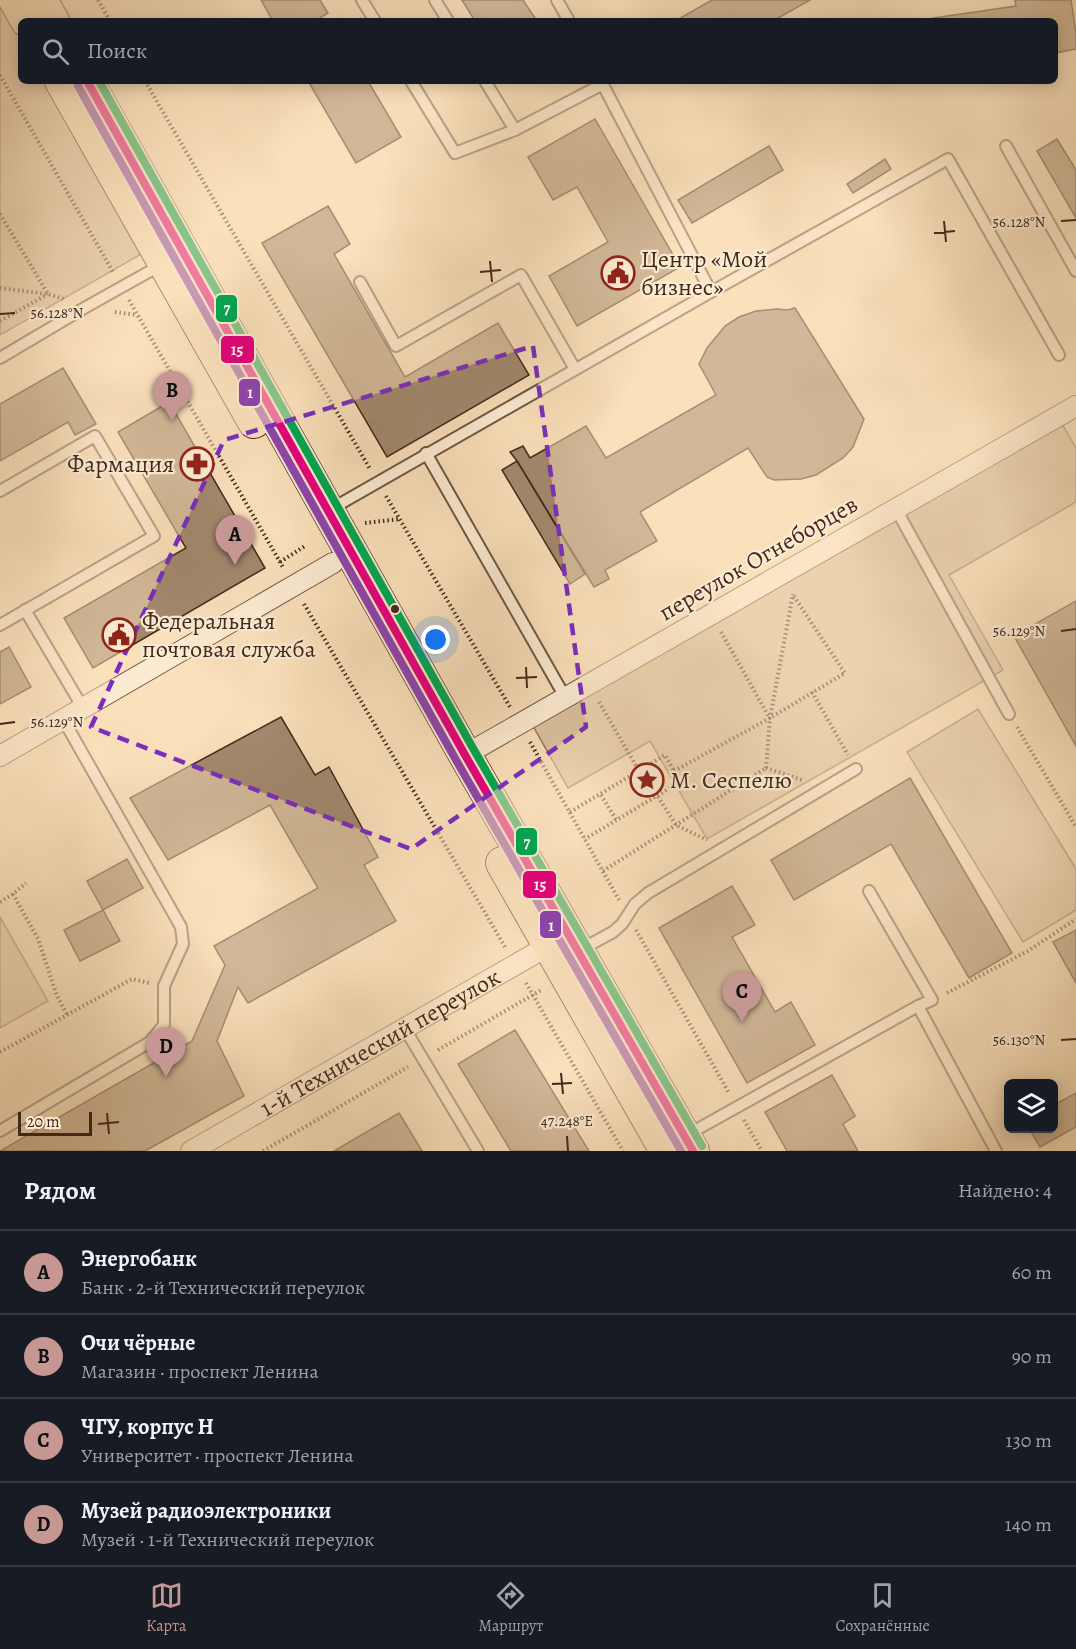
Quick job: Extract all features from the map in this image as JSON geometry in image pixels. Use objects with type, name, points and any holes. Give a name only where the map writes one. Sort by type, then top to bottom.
[{"type":"main road","points":[[15,0],[25,18]]},
{"type":"main road","points":[[41,0],[51,18]]},
{"type":"main road","points":[[63,84],[314,526],[347,546],[456,760],[677,1147]]},
{"type":"main road","points":[[89,84],[314,526]]},
{"type":"street","name":"переулок Огнеборцев","points":[[456,760],[1076,406]]},
{"type":"street","points":[[0,756],[83,708],[347,546]]},
{"type":"street","name":"1-й Технический переулок","points":[[191,1151],[405,1029],[563,949]]},
{"type":"lane","points":[[362,0],[373,18]]},
{"type":"lane","points":[[435,0],[446,18]]},
{"type":"lane","points":[[557,0],[567,18]]},
{"type":"lane","points":[[413,84],[454,153],[515,130],[598,84]]},
{"type":"lane","points":[[487,84],[515,130]]},
{"type":"lane","points":[[603,84],[711,292]]},
{"type":"lane","points":[[1006,146],[1076,271]]},
{"type":"lane","points":[[314,526],[426,453],[948,159],[1059,355]]},
{"type":"lane","points":[[0,358],[163,264]]},
{"type":"lane","points":[[360,282],[396,346],[521,275],[575,369]]},
{"type":"lane","points":[[0,491],[95,436],[154,536],[0,625]]},
{"type":"lane","points":[[426,453],[565,697]]},
{"type":"lane","points":[[896,509],[1008,714]]},
{"type":"lane","points":[[25,610],[83,708]]},
{"type":"lane","points":[[0,1131],[150,1042],[164,1025],[164,986],[183,944],[181,927],[63,719]]},
{"type":"lane","points":[[563,949],[612,932],[622,924],[635,904],[648,893],[856,769]]},
{"type":"lane","points":[[677,1147],[737,1106],[932,1000],[869,891]]},
{"type":"lane","points":[[918,1006],[996,1151]]},
{"type":"lane","points":[[405,1029],[478,1151]]},
{"type":"path","points":[[98,0],[108,18]]},
{"type":"path","points":[[0,75],[287,574]]},
{"type":"path","points":[[147,84],[370,469]]},
{"type":"path","points":[[0,214],[48,294]]},
{"type":"path","points":[[0,288],[48,294],[86,307],[138,315]]},
{"type":"path","points":[[0,321],[48,294]]},
{"type":"path","points":[[383,492],[520,723],[762,1151]]},
{"type":"path","points":[[347,546],[400,519]]},
{"type":"path","points":[[280,562],[314,526]]},
{"type":"path","points":[[766,768],[770,718],[795,585]]},
{"type":"path","points":[[674,771],[845,673],[793,595]]},
{"type":"path","points":[[303,603],[509,954]]},
{"type":"path","points":[[718,628],[770,718]]},
{"type":"path","points":[[812,692],[856,769]]},
{"type":"path","points":[[597,699],[676,825],[724,848]]},
{"type":"path","points":[[1008,714],[1076,827]]},
{"type":"path","points":[[570,812],[665,755],[674,771],[680,782],[585,839]]},
{"type":"path","points":[[766,768],[825,788]]},
{"type":"path","points":[[603,871],[766,768]]},
{"type":"path","points":[[601,795],[617,821]]},
{"type":"path","points":[[0,902],[26,883]]},
{"type":"path","points":[[13,894],[38,939],[57,996],[68,1016]]},
{"type":"path","points":[[932,1000],[1028,951],[1076,919]]},
{"type":"path","points":[[0,1052],[132,979],[164,986]]},
{"type":"path","points":[[525,983],[623,1151]]},
{"type":"path","points":[[263,1151],[532,995]]},
{"type":"highlighted area","points":[[533,346],[586,727],[411,849],[91,727],[224,440]]},
{"type":"shaded area","points":[[0,0],[18,31],[18,84],[48,84],[143,253],[0,335]]},
{"type":"shaded area","points":[[1062,424],[1076,448],[1076,502],[949,575],[1003,670],[707,839],[650,741],[568,788],[533,726]]},
{"type":"shaded area","points":[[978,709],[1076,869],[1076,910],[1023,942],[907,752]]},
{"type":"shaded area","points":[[0,917],[48,1001],[0,1028]]},
{"type":"building","points":[[261,0],[320,0],[328,13],[320,18],[271,18]]},
{"type":"building","points":[[462,0],[523,0],[535,18],[473,18]]},
{"type":"building","points":[[712,0],[810,0],[778,18],[680,18]]},
{"type":"building","points":[[1015,0],[1071,0],[1076,49],[1058,52],[1058,18],[933,18],[1016,6]]},
{"type":"building","points":[[310,84],[370,84],[401,137],[356,163]]},
{"type":"building","points":[[595,119],[680,267],[577,326],[549,276],[608,242],[577,187],[553,200],[528,157]]},
{"type":"building","points":[[1057,139],[1076,170],[1076,218],[1037,151]]},
{"type":"building","points":[[769,146],[783,170],[692,223],[678,200]]},
{"type":"building","points":[[885,159],[891,169],[853,193],[847,184]]},
{"type":"building","points":[[328,206],[350,244],[334,254],[405,377],[498,323],[529,375],[387,457],[262,243]]},
{"type":"building","points":[[795,308],[864,419],[853,447],[843,458],[816,475],[801,479],[774,480],[767,477],[748,448],[640,512],[657,541],[605,570],[609,579],[594,587],[510,452],[523,446],[530,458],[586,426],[606,458],[716,395],[699,364],[707,348],[725,326],[739,317],[756,311]]},
{"type":"building","points":[[63,368],[96,424],[75,435],[68,422],[0,461],[0,404]]},
{"type":"building","points":[[169,402],[265,568],[93,668],[64,618],[186,548],[118,432]]},
{"type":"building","points":[[517,461],[585,574],[570,584],[502,470]]},
{"type":"building","points":[[1076,601],[1076,746],[1014,636]]},
{"type":"building","points":[[9,647],[31,687],[0,704],[0,652]]},
{"type":"building","points":[[281,717],[315,775],[329,767],[378,857],[364,865],[396,921],[248,1003],[238,987],[217,1041],[244,1096],[145,1151],[0,1151],[192,1041],[225,965],[214,946],[318,888],[270,805],[168,860],[130,798]]},
{"type":"building","points":[[910,778],[1012,953],[969,978],[891,844],[794,900],[771,860]]},
{"type":"building","points":[[127,859],[143,888],[103,910],[87,881]]},
{"type":"building","points":[[732,886],[755,925],[732,937],[775,1012],[791,1002],[815,1045],[747,1083],[659,928]]},
{"type":"building","points":[[103,910],[120,941],[80,961],[64,930]]},
{"type":"building","points":[[1076,930],[1076,983],[1053,942]]},
{"type":"building","points":[[515,1030],[589,1151],[511,1151],[458,1064]]},
{"type":"building","points":[[832,1075],[855,1116],[843,1124],[858,1151],[787,1151],[765,1112]]},
{"type":"building","points":[[1076,1093],[1076,1127],[1040,1147],[1032,1133],[1058,1133],[1058,1103]]},
{"type":"building","points":[[399,1113],[422,1151],[334,1151]]},
{"type":"transit line","name":"15","points":[[89,84],[465,755],[693,1151]]},
{"type":"transit line","name":"7","points":[[101,84],[474,750],[702,1146]]},
{"type":"transit line","name":"1","points":[[78,86],[456,760],[681,1151]]},
{"type":"place","name":"Центр «Мой бизнес»","points":[[618,273]]},
{"type":"place","name":"Очи чёрные","points":[[172,421]]},
{"type":"place","name":"Фармация","points":[[197,464]]},
{"type":"place","name":"Энергобанк","points":[[235,565]]},
{"type":"place","name":"Федеральная почтовая служба","points":[[119,635]]},
{"type":"place","name":"М. Сеспелю","points":[[647,780]]},
{"type":"place","name":"ЧГУ, корпус Н","points":[[742,1022]]},
{"type":"place","name":"Музей радиоэлектроники","points":[[166,1077]]}]
